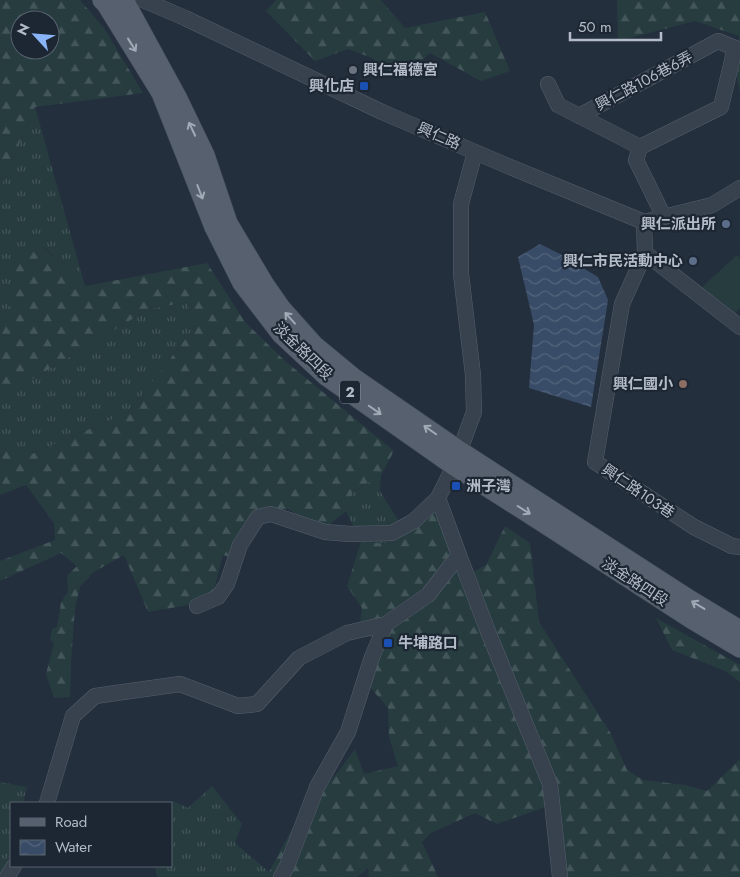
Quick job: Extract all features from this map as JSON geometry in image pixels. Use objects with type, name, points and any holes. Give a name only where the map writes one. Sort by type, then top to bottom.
[{"type":"main road","name":"淡金路四段","points":[[110,1],[177,96],[205,155],[228,223],[281,308],[314,345],[457,458],[542,522],[693,620],[740,648]]},
{"type":"main road","name":"淡金路四段","points":[[457,458],[740,630]]},
{"type":"street","name":"興仁路","points":[[143,0],[382,112],[644,222]]},
{"type":"street","name":"興仁路106巷6弄","points":[[579,116],[718,40],[735,48],[722,106],[640,147]]},
{"type":"street","points":[[548,84],[558,105],[640,147],[636,160],[664,217]]},
{"type":"street","points":[[197,606],[218,597],[227,584],[240,545],[258,518],[271,514],[325,532],[350,534],[392,533],[414,521],[438,498],[457,458],[474,412],[473,374],[461,274],[461,204],[475,152]]},
{"type":"street","points":[[740,188],[712,205],[644,222],[644,253],[740,327]]},
{"type":"street","name":"興仁路103巷","points":[[644,253],[622,304],[595,462],[694,528],[732,546],[740,547]]},
{"type":"street","points":[[438,498],[487,630],[550,784],[560,877]]},
{"type":"street","points":[[47,802],[73,716],[95,696],[180,684],[238,706],[257,704],[299,658],[347,633],[386,624],[428,595],[459,554]]},
{"type":"street","points":[[281,877],[317,787],[348,732],[372,657],[386,624]]},
{"type":"green space","points":[[0,0],[80,0],[104,28],[143,93],[35,107],[0,188]]},
{"type":"green space","points":[[276,0],[381,0],[405,28],[485,12],[510,71],[481,81],[430,53],[402,80],[372,58],[348,49],[315,61],[266,11]]},
{"type":"green space","points":[[617,0],[740,0],[740,92],[737,79],[739,36],[695,21],[618,41]]},
{"type":"green space","points":[[35,107],[85,286],[44,247],[6,318],[0,316],[0,188]]},
{"type":"green space","points":[[43,247],[86,286],[207,263],[245,322],[284,360],[394,451],[381,475],[353,492],[346,511],[326,527],[309,522],[288,509],[264,511],[247,525],[242,561],[223,555],[211,601],[148,612],[124,555],[92,573],[80,587],[75,608],[70,697],[54,698],[46,674],[54,643],[50,639],[52,629],[57,627],[61,603],[68,591],[67,576],[77,566],[61,553],[0,581],[0,561],[55,540],[54,523],[26,485],[0,495],[0,446],[25,457],[129,412],[193,329],[188,302],[149,309],[29,381],[0,387],[0,316],[7,317],[19,250]]},
{"type":"green space","points":[[737,255],[740,258],[740,308],[736,313],[702,287]]},
{"type":"green space","points":[[188,302],[193,329],[129,412],[25,457],[0,446],[0,387],[29,381],[149,309]]},
{"type":"green space","points":[[381,475],[380,491],[404,530],[392,544],[361,542],[346,511],[353,492]]},
{"type":"green space","points":[[436,508],[460,579],[486,565],[505,526],[530,543],[539,622],[610,732],[627,770],[643,780],[685,785],[707,791],[740,759],[740,877],[562,877],[551,805],[497,824],[475,813],[431,833],[422,842],[438,877],[369,877],[368,868],[357,877],[268,877],[295,823],[355,749],[364,774],[398,766],[389,737],[388,708],[368,685],[387,636],[358,637],[362,608],[347,586],[361,542],[392,544],[404,530]]},
{"type":"green space","points":[[656,618],[740,665],[740,682],[725,671],[672,650]]},
{"type":"green space","points":[[0,782],[27,787],[23,802],[10,802],[10,851],[5,877],[0,877]]},
{"type":"green space","points":[[212,786],[242,824],[235,843],[269,872],[268,877],[157,877],[155,867],[172,867],[173,801],[188,808]]},
{"type":"water","points":[[540,244],[598,277],[608,300],[591,407],[529,388],[534,325],[518,257]]},
{"type":"place","name":"興仁福德宮","points":[[353,70]]},
{"type":"place","name":"興化店","points":[[364,86]]},
{"type":"place","name":"興仁派出所","points":[[726,224]]},
{"type":"place","name":"興仁市民活動中心","points":[[693,261]]},
{"type":"place","name":"興仁國小","points":[[683,384]]},
{"type":"place","name":"洲子灣","points":[[456,486]]},
{"type":"place","name":"牛埔路口","points":[[388,643]]}]
